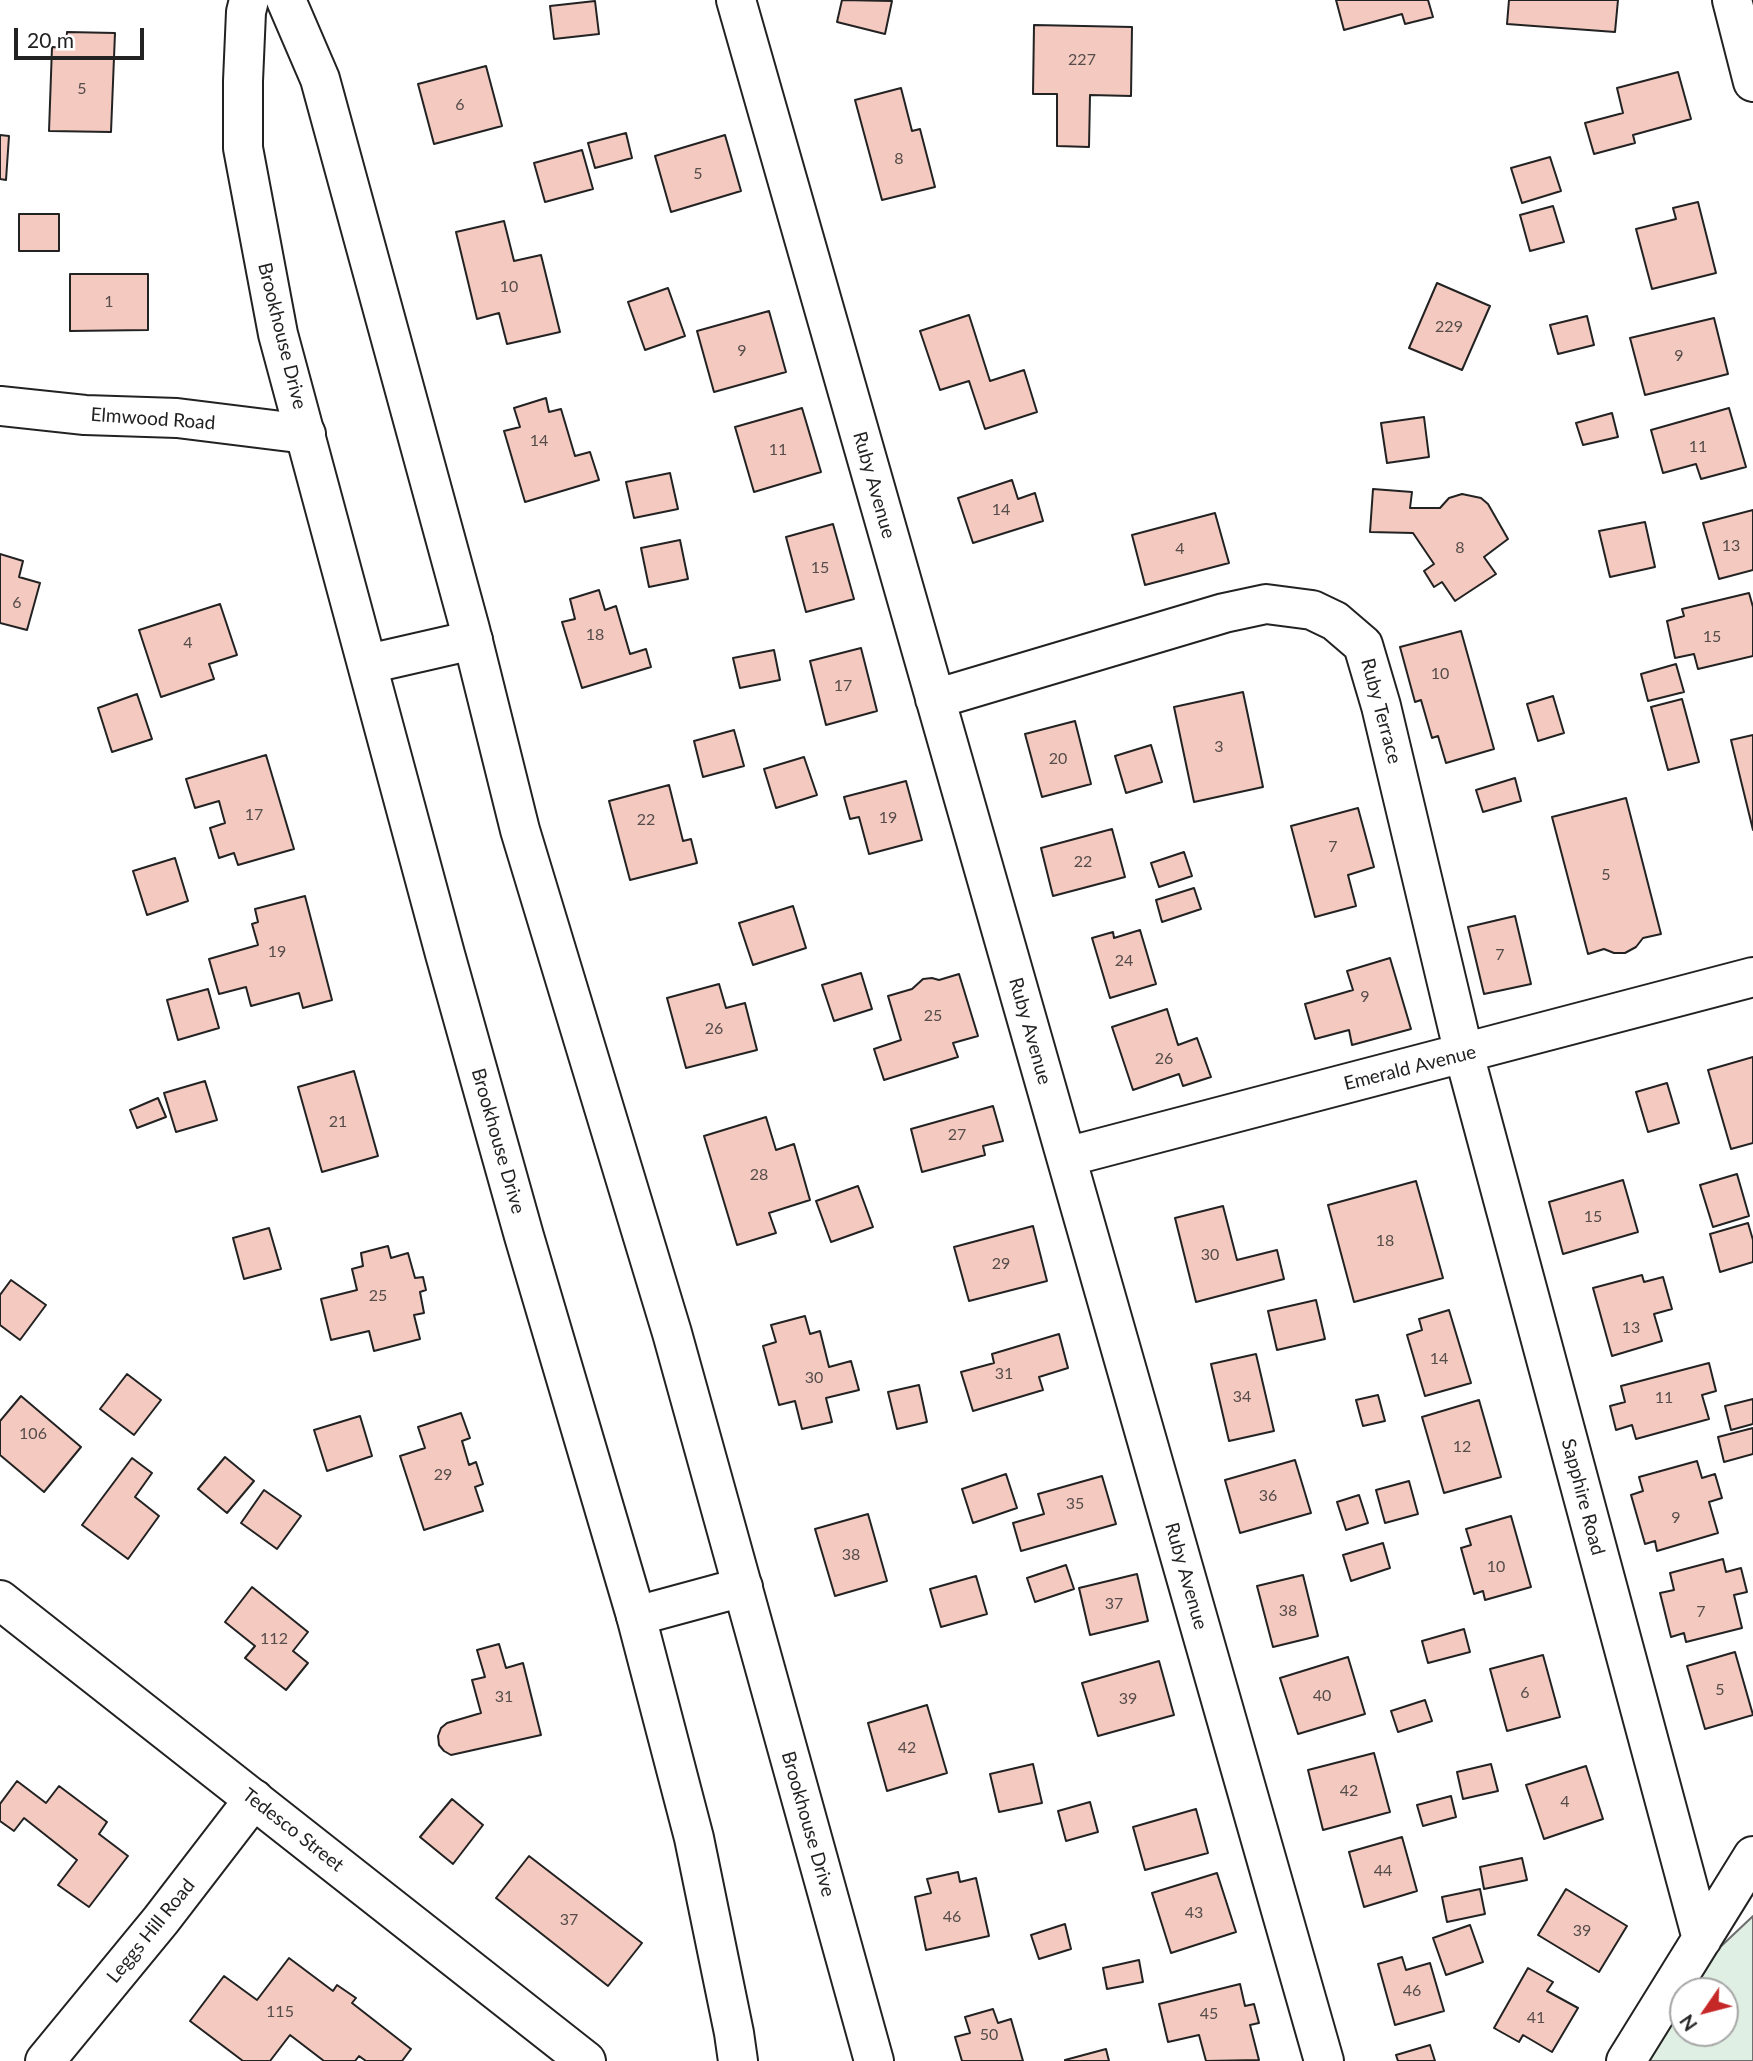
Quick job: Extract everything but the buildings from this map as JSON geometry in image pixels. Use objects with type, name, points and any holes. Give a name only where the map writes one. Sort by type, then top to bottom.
[{"type":"street","name":"Brookhouse Drive","points":[[249,0],[246,12],[243,81],[244,159],[278,334],[445,954],[636,1616],[694,1838],[738,2061]]},
{"type":"street","name":"Brookhouse Drive","points":[[286,0],[320,79],[473,640],[520,830],[672,1333],[874,2061]]},
{"type":"street","name":"Ruby Avenue","points":[[736,0],[1324,2061]]},
{"type":"street","points":[[1732,0],[1753,82]]},
{"type":"street","name":"Elmwood Road","points":[[0,406],[85,415],[177,418],[306,434]]},
{"type":"street","name":"Ruby Terrace","points":[[935,699],[1202,619],[1266,604],[1312,610],[1335,621],[1363,645],[1381,706],[1464,1054]]},
{"type":"street","points":[[368,664],[473,640]]},
{"type":"street","name":"Emerald Avenue","points":[[1066,1157],[1753,978]]},
{"type":"street","name":"Sapphire Road","points":[[1464,1054],[1702,1939]]},
{"type":"street","points":[[636,1616],[743,1587]]},
{"type":"street","name":"Tedesco Street","points":[[0,1600],[586,2061]]},
{"type":"street","name":"Leggs Hill Road","points":[[45,2061],[254,1800]]},
{"type":"street","points":[[1626,2061],[1753,1856]]},
{"type":"green space","points":[[1753,1916],[1753,2061],[1645,2061],[1669,2019],[1669,2047],[1739,2047],[1739,1977],[1693,1977],[1698,1968]]}]
